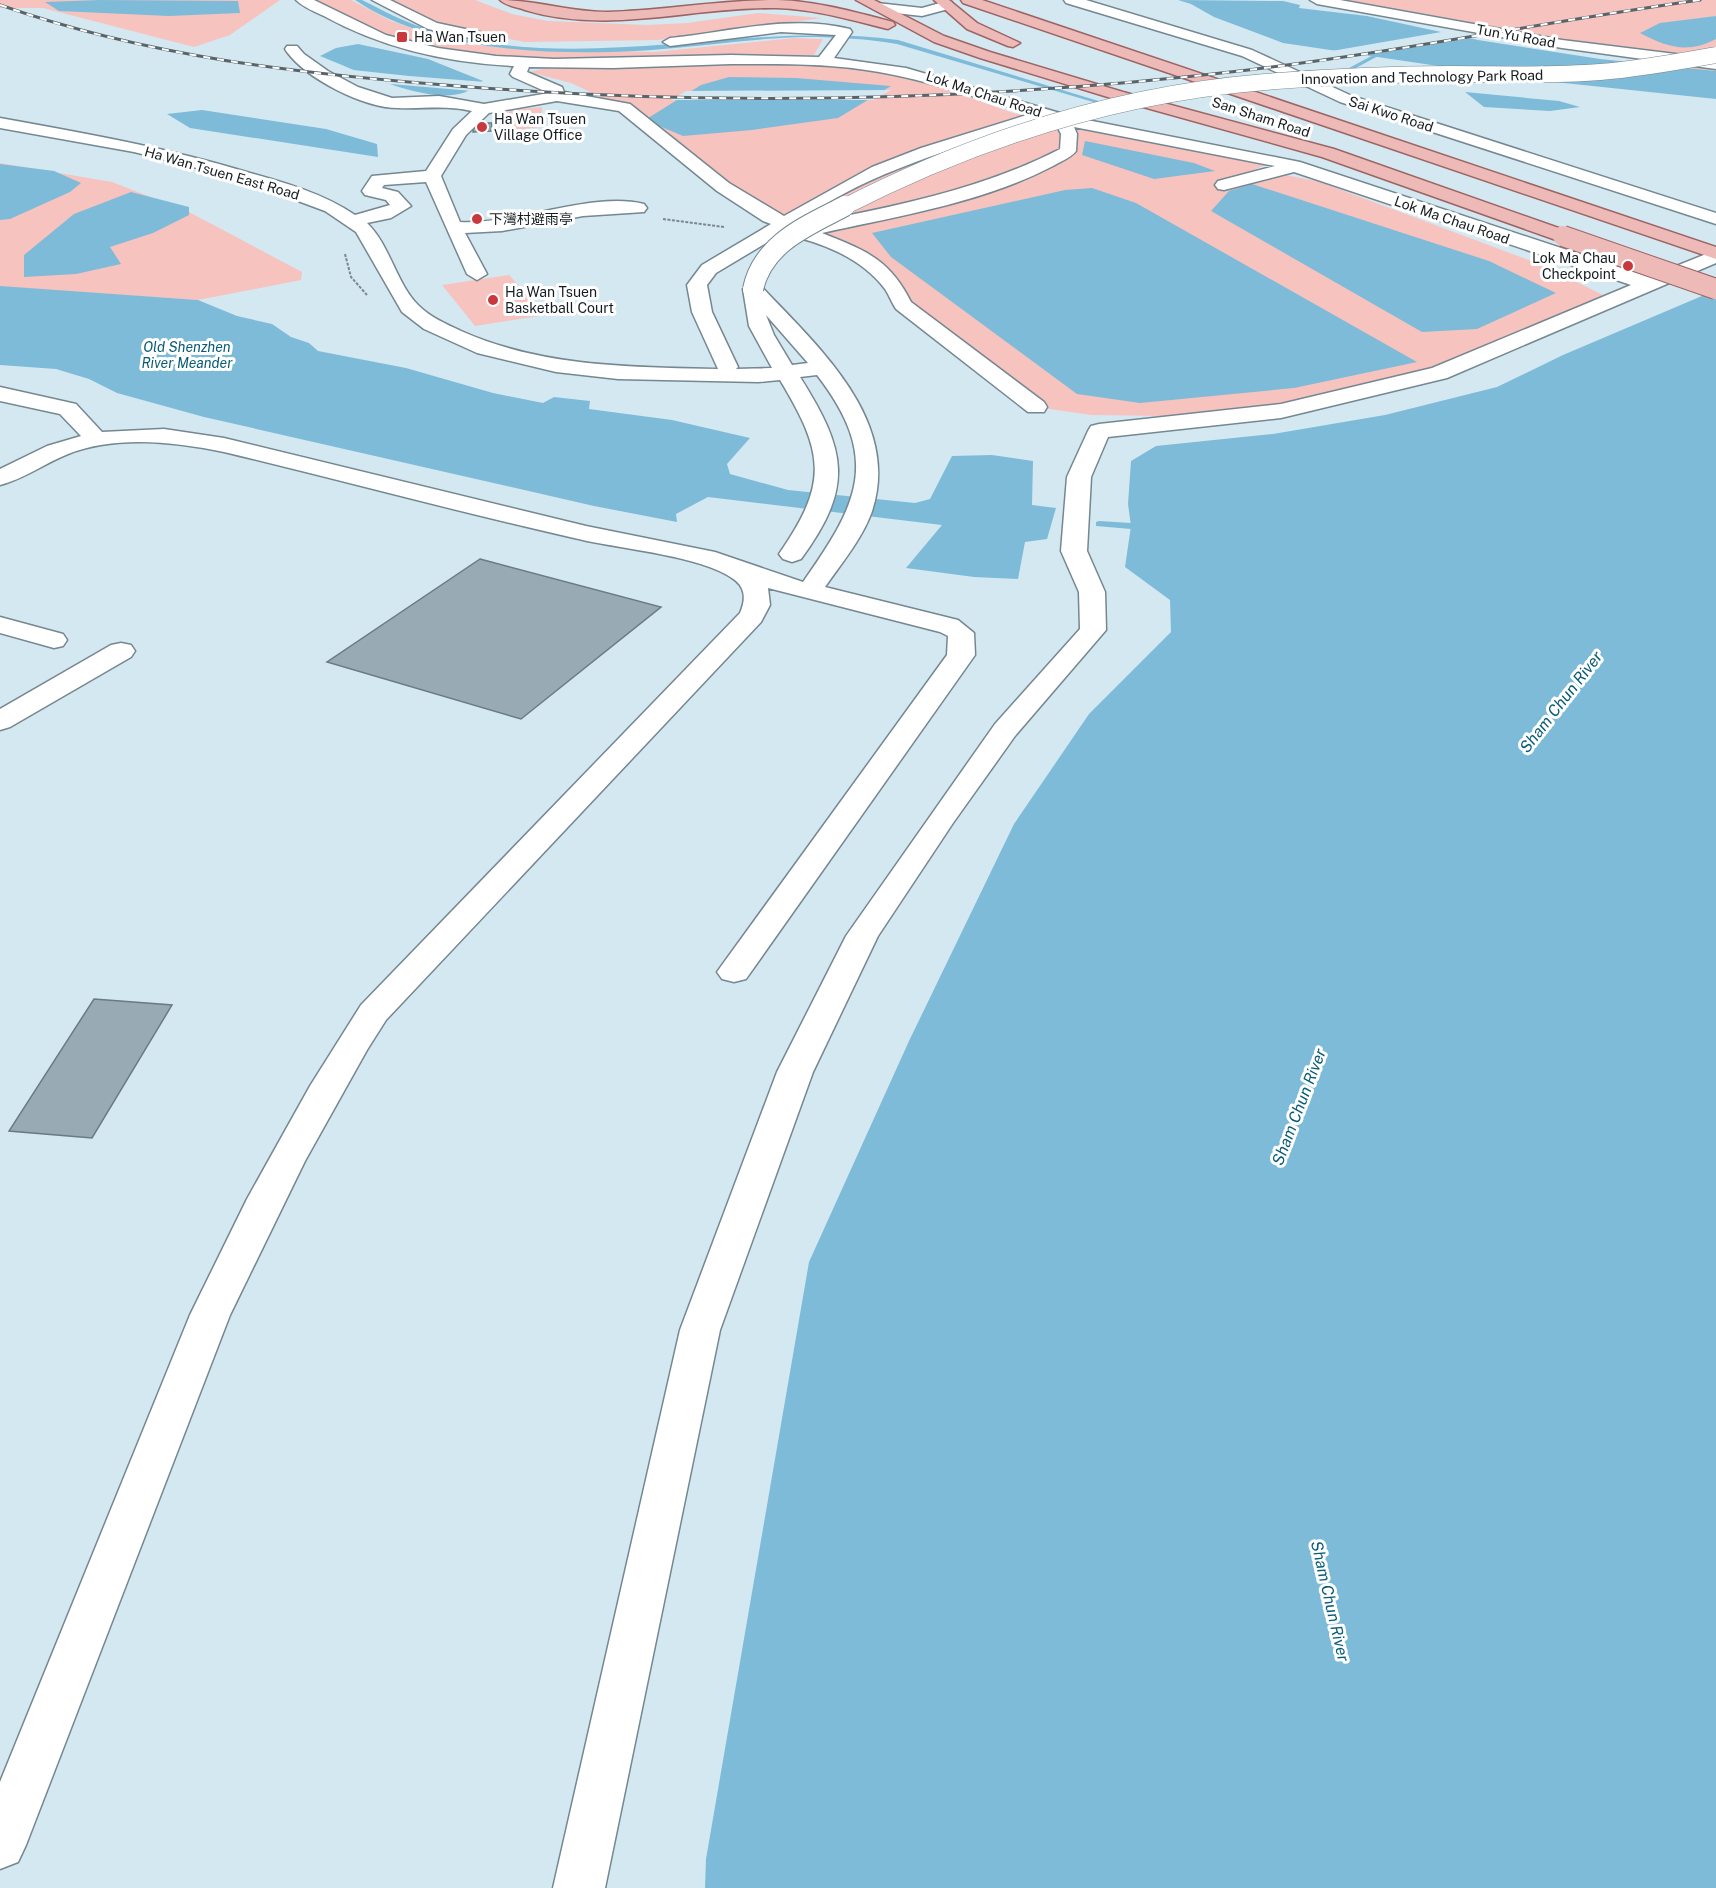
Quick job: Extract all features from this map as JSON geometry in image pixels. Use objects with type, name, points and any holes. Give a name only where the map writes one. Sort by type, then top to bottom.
[{"type":"main road","name":"San Sham Road","points":[[507,0],[528,8],[571,15],[639,15],[775,4],[802,6],[870,20],[939,39],[1067,81],[1328,153],[1716,289]]},
{"type":"main road","name":"San Sham Road","points":[[968,0],[1716,254]]},
{"type":"main road","name":"San Sham Road","points":[[1011,0],[1716,238]]},
{"type":"main road","points":[[944,3],[972,26],[1033,49]]},
{"type":"main road","name":"San Sham Road","points":[[870,4],[939,39]]},
{"type":"main road","name":"San Sham Road","points":[[1142,81],[1220,104]]},
{"type":"main road","name":"San Sham Road","points":[[1264,118],[1716,273]]},
{"type":"street","name":"Lok Ma Chau Road","points":[[303,0],[362,30],[392,42],[444,53],[526,62],[607,65],[747,60],[824,61],[912,72],[1054,116],[1252,154],[1294,166],[1652,285]]},
{"type":"street","points":[[379,0],[433,26],[504,40]]},
{"type":"street","name":"Sai Kwo Road","points":[[1071,0],[1247,53],[1346,99],[1716,219]]},
{"type":"street","name":"Tun Yu Road","points":[[1317,0],[1562,44],[1716,64]]},
{"type":"street","points":[[870,4],[922,12],[944,3]]},
{"type":"street","points":[[916,27],[921,22],[936,20],[972,26]]},
{"type":"street","points":[[657,44],[789,29],[825,28],[844,35],[824,61]]},
{"type":"street","points":[[292,49],[297,57],[338,82],[393,103],[459,102],[484,109],[557,96],[624,107],[723,188],[769,217],[866,258],[894,287],[903,305],[1036,407]]},
{"type":"street","name":"Innovation and Technology Park Road","points":[[792,554],[816,519],[825,490],[828,467],[817,425],[762,336],[752,307],[754,276],[761,262],[788,238],[849,204],[967,153],[1097,110],[1194,90],[1282,81],[1386,75],[1586,73],[1631,69],[1716,56]]},
{"type":"street","points":[[526,62],[518,70],[518,74],[556,90],[557,96]]},
{"type":"street","points":[[432,176],[459,132],[484,109]]},
{"type":"street","points":[[727,367],[702,312],[697,285],[709,269],[791,227],[830,196],[878,171],[927,152],[1054,116],[1069,134],[1068,151],[1050,162],[1012,177],[931,202],[791,227]]},
{"type":"street","name":"Ha Wan Tsuen East Road","points":[[0,123],[134,147],[196,162],[317,201],[354,220],[368,236],[409,308],[430,325],[484,349],[523,359],[618,374],[668,374]]},
{"type":"street","points":[[1224,185],[1294,166]]},
{"type":"street","points":[[354,220],[391,212],[402,206],[392,196],[371,191],[378,180],[432,176]]},
{"type":"street","points":[[432,176],[453,227],[477,274]]},
{"type":"street","points":[[453,227],[472,228],[518,224],[550,216],[597,209],[638,207]]},
{"type":"street","points":[[579,1888],[700,1330],[795,1072],[862,936],[940,820],[1005,730],[1094,630],[1092,592],[1074,551],[1079,477],[1099,431],[1281,411],[1439,373],[1652,285],[1716,254]]},
{"type":"street","points":[[753,289],[816,362],[851,409],[865,439],[867,463],[862,502],[855,522],[810,591]]},
{"type":"street","points":[[668,374],[727,367],[782,367],[816,362]]},
{"type":"street","points":[[668,374],[758,376],[782,367]]},
{"type":"street","points":[[668,374],[707,377],[769,392],[817,425]]},
{"type":"street","points":[[0,394],[68,409],[98,441]]},
{"type":"street","points":[[0,478],[63,448],[98,441],[140,435],[208,441],[586,533],[715,560],[732,566],[754,584],[759,594],[758,605],[752,616],[373,1012],[331,1078],[289,1150],[249,1229],[210,1315],[0,1845]]},
{"type":"street","points":[[715,560],[788,586],[950,626],[961,633],[961,655],[734,972]]},
{"type":"street","points":[[0,625],[54,640]]},
{"type":"street","points":[[0,721],[121,651]]},
{"type":"path","points":[[638,207],[658,219],[726,228]]},
{"type":"shaded area","points":[[0,0],[280,0],[230,35],[194,47],[43,8],[0,8]]},
{"type":"shaded area","points":[[315,0],[351,0],[391,21],[452,42],[503,48],[655,52],[794,38],[823,39],[814,55],[543,60],[470,53],[405,40],[366,27]]},
{"type":"shaded area","points":[[386,0],[475,0],[512,14],[548,21],[647,25],[687,23],[758,13],[822,18],[658,40],[525,42],[444,26]]},
{"type":"shaded area","points":[[1336,0],[1716,0],[1716,71],[1668,67],[1653,61],[1567,41]]},
{"type":"shaded area","points":[[780,61],[861,66],[922,80],[1013,113],[1265,165],[1248,173],[1275,178],[1286,175],[1320,182],[1542,265],[1605,296],[1535,341],[1389,390],[1292,408],[1165,416],[1091,415],[1036,407],[903,305],[894,287],[853,255],[802,237],[627,109],[571,83],[529,72],[547,68]]},
{"type":"shaded area","points":[[542,107],[541,127],[508,131],[509,110]]},
{"type":"shaded area","points":[[0,163],[112,182],[189,212],[302,272],[301,280],[198,300],[0,287]]},
{"type":"shaded area","name":"Ha Wan Tsuen Basketball Court","points":[[509,275],[545,315],[475,326],[442,285]]},
{"type":"water","points":[[1178,0],[1283,1],[1300,5],[1299,8],[1367,16],[1478,40],[1600,59],[1716,71],[1716,99],[1526,79],[1283,43],[1214,17],[1191,4]]},
{"type":"water","points":[[238,1],[240,13],[169,16],[59,11],[45,2]]},
{"type":"water","points":[[1716,16],[1716,39],[1706,44],[1677,47],[1640,33],[1660,23]]},
{"type":"water","points":[[358,44],[428,59],[483,81],[463,93],[430,94],[391,84],[320,56],[336,48]]},
{"type":"water","points":[[729,77],[796,78],[891,86],[838,118],[752,130],[683,136],[645,120],[701,85]]},
{"type":"water","points":[[1465,92],[1559,101],[1580,107],[1550,111],[1484,107]]},
{"type":"water","points":[[202,110],[326,129],[377,144],[378,157],[190,128],[167,114]]},
{"type":"water","points":[[1085,141],[1194,163],[1215,171],[1154,179],[1082,155]]},
{"type":"water","points":[[0,164],[54,171],[81,183],[70,192],[10,219],[0,220]]},
{"type":"water","points":[[1252,184],[1489,261],[1556,293],[1477,329],[1422,332],[1211,211],[1229,191]]},
{"type":"water","points":[[1092,188],[1136,203],[1417,362],[1294,388],[1140,403],[1077,394],[891,257],[872,233],[1065,190]]},
{"type":"water","points":[[131,192],[189,207],[189,215],[153,233],[110,247],[121,264],[76,274],[24,277],[24,255],[74,214]]},
{"type":"water","name":"Old Shenzhen River Meander","points":[[0,286],[198,300],[237,316],[272,324],[291,337],[309,343],[318,351],[406,368],[493,393],[543,403],[554,397],[590,401],[589,409],[672,420],[750,438],[727,464],[730,474],[788,490],[915,503],[930,499],[952,456],[992,455],[1033,461],[1032,505],[1056,508],[1047,539],[1025,542],[1018,579],[974,577],[906,568],[942,525],[708,497],[676,514],[677,522],[594,506],[204,417],[117,393],[89,379],[56,369],[0,365]]},
{"type":"water","name":"Sham Chun River","points":[[1716,290],[1716,1888],[705,1888],[706,1859],[809,1262],[909,1041],[1014,824],[1089,714],[1171,632],[1170,600],[1125,567],[1131,526],[1128,504],[1131,461],[1156,446],[1273,434],[1385,415],[1497,387],[1563,355]]},
{"type":"pier","points":[[1447,31],[1479,37],[1361,56],[1326,52]]},
{"type":"pier","points":[[344,69],[486,82],[472,91],[379,83]]},
{"type":"pier","points":[[891,90],[874,100],[671,100],[686,91]]},
{"type":"building","name":"Ha Wan Tsuen Village Office","points":[[474,123],[492,123],[491,131],[473,132]]},
{"type":"building","points":[[480,559],[661,607],[521,719],[327,662]]},
{"type":"building","points":[[94,999],[172,1005],[92,1138],[9,1131]]},
{"type":"waterway","points":[[358,0],[424,30],[448,37],[506,46],[600,50],[807,36],[868,38],[898,42],[1112,106]]},
{"type":"waterway","points":[[1339,75],[1377,55]]},
{"type":"waterway","points":[[1099,524],[1131,526]]},
{"type":"railway","points":[[0,5],[112,38],[169,50],[341,76],[556,93],[655,97],[853,98],[1051,89],[1248,70],[1305,63],[1700,0]]},
{"type":"place","name":"Ha Wan Tsuen","points":[[402,37]]},
{"type":"place","name":"Ha Wan Tsuen Village Office","points":[[482,127]]},
{"type":"place","name":"下灣村避雨亭","points":[[477,219]]},
{"type":"place","name":"Lok Ma Chau Checkpoint","points":[[1628,266]]},
{"type":"place","name":"Ha Wan Tsuen Basketball Court","points":[[493,300]]}]
